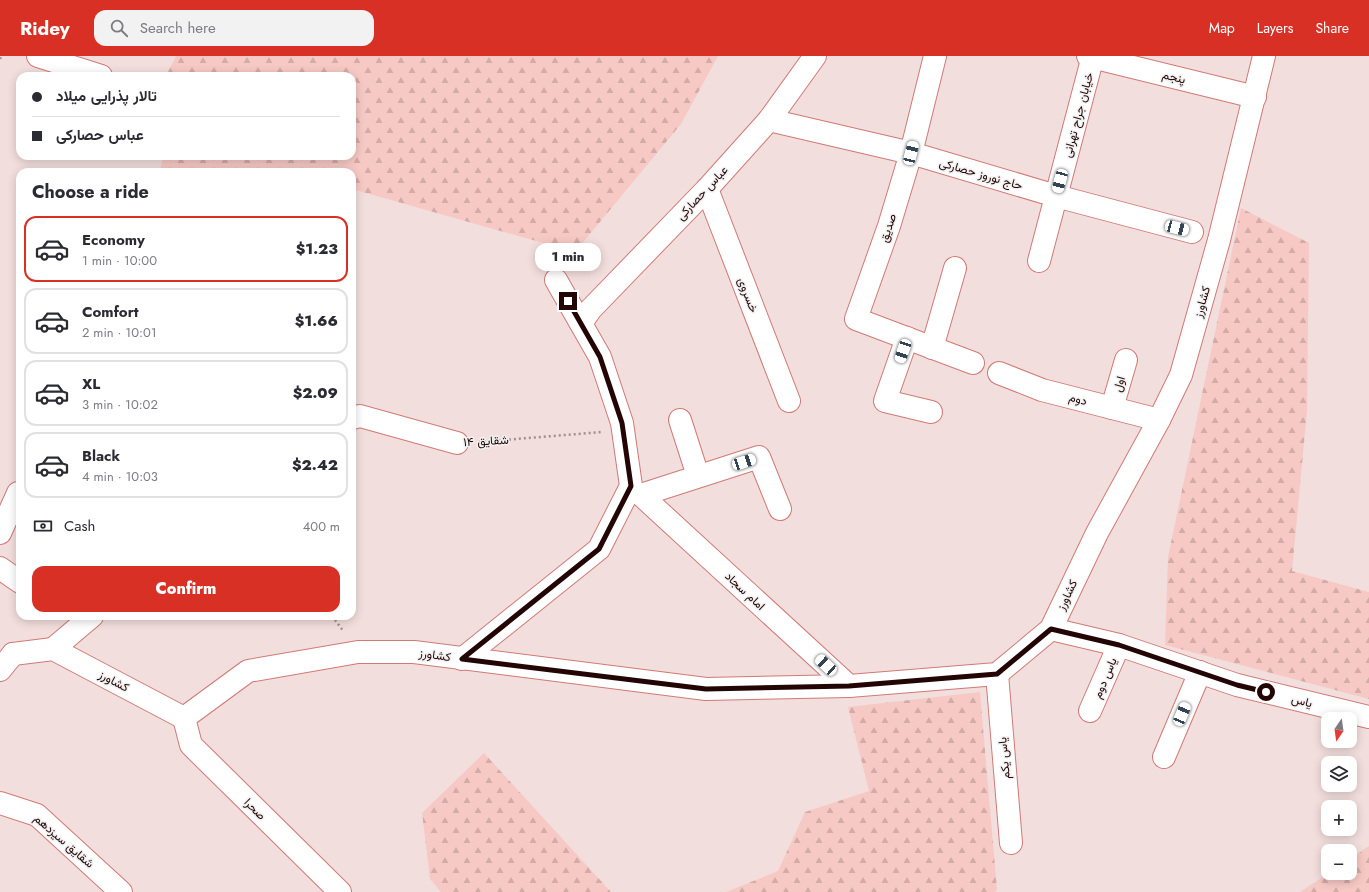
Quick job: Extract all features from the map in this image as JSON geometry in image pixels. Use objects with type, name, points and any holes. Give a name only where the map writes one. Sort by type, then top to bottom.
[{"type":"street","points":[[38,56],[88,72]]},
{"type":"street","name":"عباس حصارکی","points":[[581,323],[591,309],[707,189],[769,120],[815,56]]},
{"type":"street","name":"صدیق","points":[[935,56],[911,153],[889,226],[856,319],[974,363]]},
{"type":"street","name":"پنجم","points":[[1091,56],[1254,96]]},
{"type":"street","name":"خیابان جراح تهرانی","points":[[1039,261],[1091,56]]},
{"type":"street","name":"کشاورز","points":[[53,649],[184,718],[248,671],[358,652],[414,652],[706,689],[849,686],[997,674],[1051,629],[1097,533],[1181,375],[1219,240],[1264,56]]},
{"type":"street","name":"حاج نوروز حصارکی","points":[[769,120],[911,153],[1056,196],[1192,232]]},
{"type":"street","name":"خسروی","points":[[707,189],[788,401]]},
{"type":"street","points":[[932,348],[955,268]]},
{"type":"street","points":[[462,659],[599,549],[631,486],[623,428],[600,357],[556,280]]},
{"type":"street","points":[[907,338],[885,401],[931,412]]},
{"type":"street","name":"اول","points":[[1112,408],[1126,360]]},
{"type":"street","name":"دوم","points":[[999,373],[1042,390],[1158,420]]},
{"type":"street","name":"شقایق ۱۴","points":[[356,417],[360,416],[457,443]]},
{"type":"street","points":[[680,420],[698,476],[759,457],[780,509]]},
{"type":"street","name":"امام سجاد","points":[[698,476],[641,495],[849,686]]},
{"type":"street","points":[[0,533],[16,497]]},
{"type":"street","points":[[0,568],[16,579]]},
{"type":"street","points":[[4,656],[53,649],[87,620]]},
{"type":"street","name":"یاس","points":[[1051,629],[1119,645],[1237,685],[1369,717]]},
{"type":"street","name":"یاس دوم","points":[[1090,711],[1119,645]]},
{"type":"street","points":[[1164,757],[1200,672]]},
{"type":"street","name":"یاس یکم","points":[[997,674],[1011,843]]},
{"type":"street","name":"صحرا","points":[[184,718],[191,745],[340,892]]},
{"type":"street","name":"شقایق سیزدهم","points":[[0,803],[37,815],[106,887]]},
{"type":"path","name":"شقایق ۱۴","points":[[457,443],[492,442],[586,434],[623,428]]},
{"type":"green space","points":[[176,56],[718,56],[681,124],[575,252],[356,190],[356,168],[160,168],[163,160],[356,160],[356,72],[168,72]]},
{"type":"green space","points":[[1241,208],[1309,243],[1307,411],[1292,571],[1369,592],[1369,699],[1165,645],[1168,557]]},
{"type":"green space","points":[[980,692],[997,890],[995,892],[726,892],[778,871],[805,812],[869,791],[848,707]]},
{"type":"green space","points":[[484,753],[611,892],[441,892],[430,879],[422,813]]},
{"type":"green space","points":[[1369,846],[1369,892],[1300,892],[1321,878],[1321,880],[1357,880],[1357,854]]},
{"type":"route","points":[[568,301],[600,357],[622,423],[631,486],[599,549],[462,659],[706,689],[849,686],[997,674],[1051,629],[1119,645],[1237,685],[1266,692]]}]
